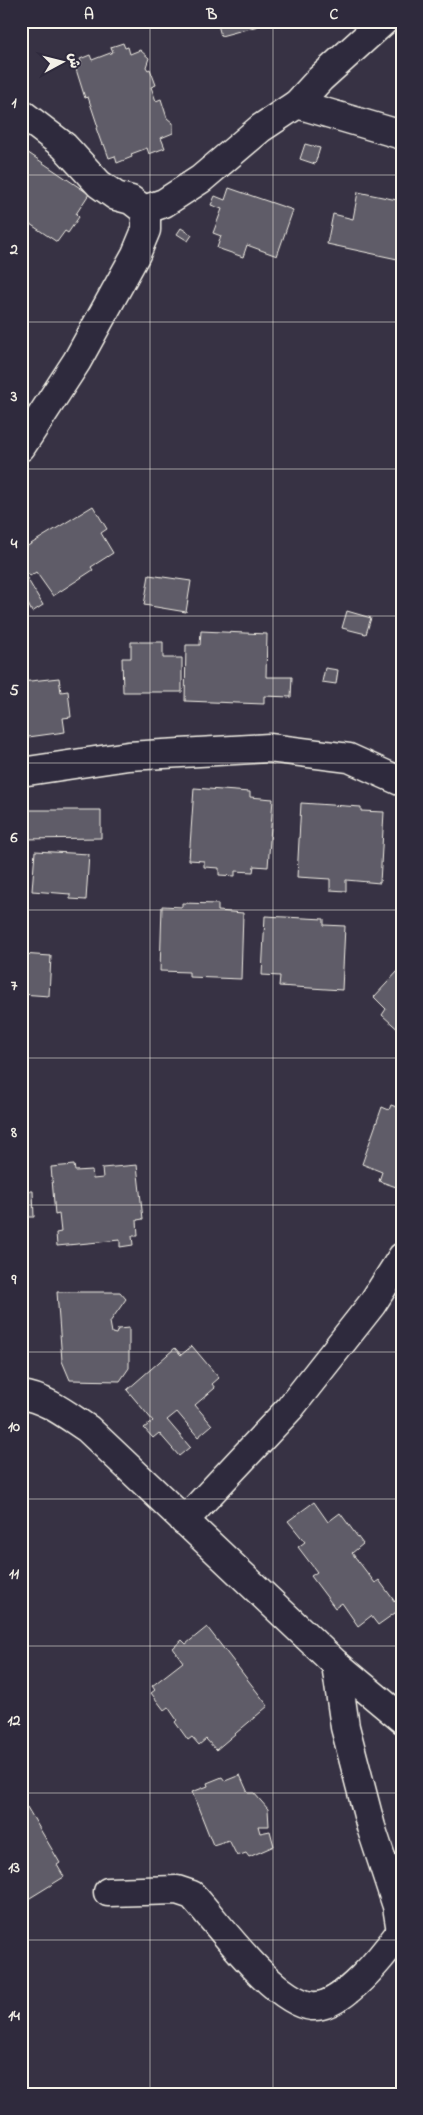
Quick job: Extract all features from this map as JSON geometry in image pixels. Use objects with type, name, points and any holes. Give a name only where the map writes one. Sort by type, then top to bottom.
[{"type":"street","points":[[144,210],[164,203],[201,179],[261,128],[297,104],[320,79],[384,21]]},
{"type":"street","points":[[297,104],[402,135]]},
{"type":"street","points":[[21,113],[64,146],[99,184],[116,196],[131,200],[144,210],[146,230],[136,254],[77,361],[21,448]]},
{"type":"street","points":[[21,772],[128,756],[269,748],[348,758],[402,782]]},
{"type":"street","points":[[184,1521],[290,1408],[372,1304],[402,1257]]},
{"type":"street","points":[[21,1395],[30,1396],[60,1410],[88,1429],[336,1664],[402,1719]]},
{"type":"street","points":[[108,1892],[177,1890],[192,1895],[264,1976],[288,1997],[313,2006],[332,2001],[368,1970],[401,1931],[398,1906],[371,1827],[345,1727],[336,1664]]},
{"type":"building","points":[[217,21],[257,21],[258,26],[221,36]]},
{"type":"building","points":[[123,43],[125,48],[128,47],[130,54],[140,50],[149,58],[146,67],[148,70],[150,69],[156,85],[151,87],[156,101],[161,99],[167,118],[173,123],[173,133],[161,138],[165,148],[149,154],[147,148],[131,154],[132,157],[117,163],[115,156],[109,158],[104,144],[102,145],[88,97],[85,98],[75,66],[82,64],[80,59],[90,55],[92,60],[113,52],[111,47]]},
{"type":"building","points":[[305,144],[320,148],[315,164],[300,159]]},
{"type":"building","points":[[21,148],[89,194],[76,214],[79,217],[68,233],[65,231],[57,242],[21,218]]},
{"type":"building","points":[[229,188],[293,210],[277,256],[247,245],[243,257],[217,248],[221,236],[213,233],[222,209],[211,205],[215,196],[225,200]]},
{"type":"building","points":[[358,192],[402,201],[402,260],[327,244],[333,214],[353,219]]},
{"type":"building","points":[[181,228],[192,235],[188,241],[177,234]]},
{"type":"building","points":[[93,506],[107,529],[101,533],[113,553],[91,567],[93,570],[53,596],[36,572],[30,576],[21,563],[21,550]]},
{"type":"building","points":[[21,568],[43,605],[32,612],[28,604],[21,608]]},
{"type":"building","points":[[149,575],[191,581],[186,612],[144,605]]},
{"type":"building","points":[[347,611],[371,618],[366,634],[342,628]]},
{"type":"building","points":[[201,631],[267,634],[266,677],[292,677],[291,697],[264,696],[264,704],[185,701],[186,645],[200,645]]},
{"type":"building","points":[[131,642],[163,642],[163,658],[182,658],[182,692],[123,692],[122,658],[131,658]]},
{"type":"building","points":[[325,668],[338,670],[336,684],[322,682]]},
{"type":"building","points":[[59,678],[61,692],[68,691],[71,717],[63,718],[65,732],[21,738],[21,682]]},
{"type":"building","points":[[194,788],[250,792],[250,797],[273,799],[268,867],[254,866],[253,872],[235,871],[235,876],[219,875],[219,868],[204,867],[204,861],[189,860]]},
{"type":"building","points":[[301,803],[361,807],[361,811],[384,812],[380,883],[346,880],[346,891],[330,890],[330,879],[297,877]]},
{"type":"building","points":[[21,810],[101,810],[101,838],[21,839]]},
{"type":"building","points":[[35,851],[89,854],[86,900],[70,899],[70,894],[32,891]]},
{"type":"building","points":[[182,903],[218,904],[218,911],[243,913],[241,979],[189,977],[189,972],[160,971],[162,906],[182,907]]},
{"type":"building","points":[[265,916],[324,919],[324,925],[345,926],[342,990],[279,986],[280,976],[262,975]]},
{"type":"building","points":[[21,954],[51,956],[49,996],[21,994]]},
{"type":"building","points":[[398,971],[402,974],[402,1033],[382,1015],[386,1009],[374,997]]},
{"type":"building","points":[[391,1105],[402,1109],[402,1189],[379,1181],[382,1172],[362,1164],[382,1107],[389,1110]]},
{"type":"building","points":[[74,1165],[75,1171],[92,1170],[93,1179],[103,1178],[102,1168],[137,1165],[143,1219],[137,1220],[138,1236],[132,1236],[133,1245],[120,1247],[120,1240],[57,1246],[56,1233],[61,1232],[59,1214],[55,1215],[51,1167]]},
{"type":"building","points":[[21,1191],[33,1191],[34,1217],[21,1217]]},
{"type":"building","points":[[57,1292],[120,1292],[126,1299],[110,1322],[112,1333],[116,1334],[118,1329],[129,1328],[129,1368],[120,1381],[70,1380],[62,1361]]},
{"type":"building","points":[[192,1346],[219,1378],[212,1384],[215,1388],[195,1405],[212,1425],[198,1437],[177,1412],[167,1420],[190,1447],[179,1456],[159,1433],[153,1438],[144,1428],[153,1421],[127,1390],[175,1348],[181,1355]]},
{"type":"building","points":[[314,1502],[328,1522],[340,1513],[363,1544],[352,1553],[375,1583],[379,1580],[395,1602],[400,1597],[402,1599],[402,1608],[378,1625],[371,1616],[358,1626],[342,1603],[335,1608],[311,1576],[317,1572],[298,1547],[305,1542],[288,1521]]},
{"type":"building","points":[[207,1627],[268,1706],[216,1750],[206,1739],[199,1745],[192,1737],[188,1740],[175,1722],[177,1720],[168,1707],[164,1710],[151,1693],[155,1690],[152,1686],[183,1662],[173,1648],[182,1640],[186,1644]]},
{"type":"building","points":[[240,1775],[248,1793],[254,1793],[268,1809],[269,1826],[258,1826],[260,1833],[270,1831],[274,1846],[249,1857],[246,1853],[237,1856],[229,1840],[213,1845],[192,1792],[208,1786],[207,1783],[222,1777],[225,1781]]},
{"type":"building","points":[[27,1807],[60,1863],[57,1865],[64,1877],[25,1901],[21,1895],[21,1811]]}]
